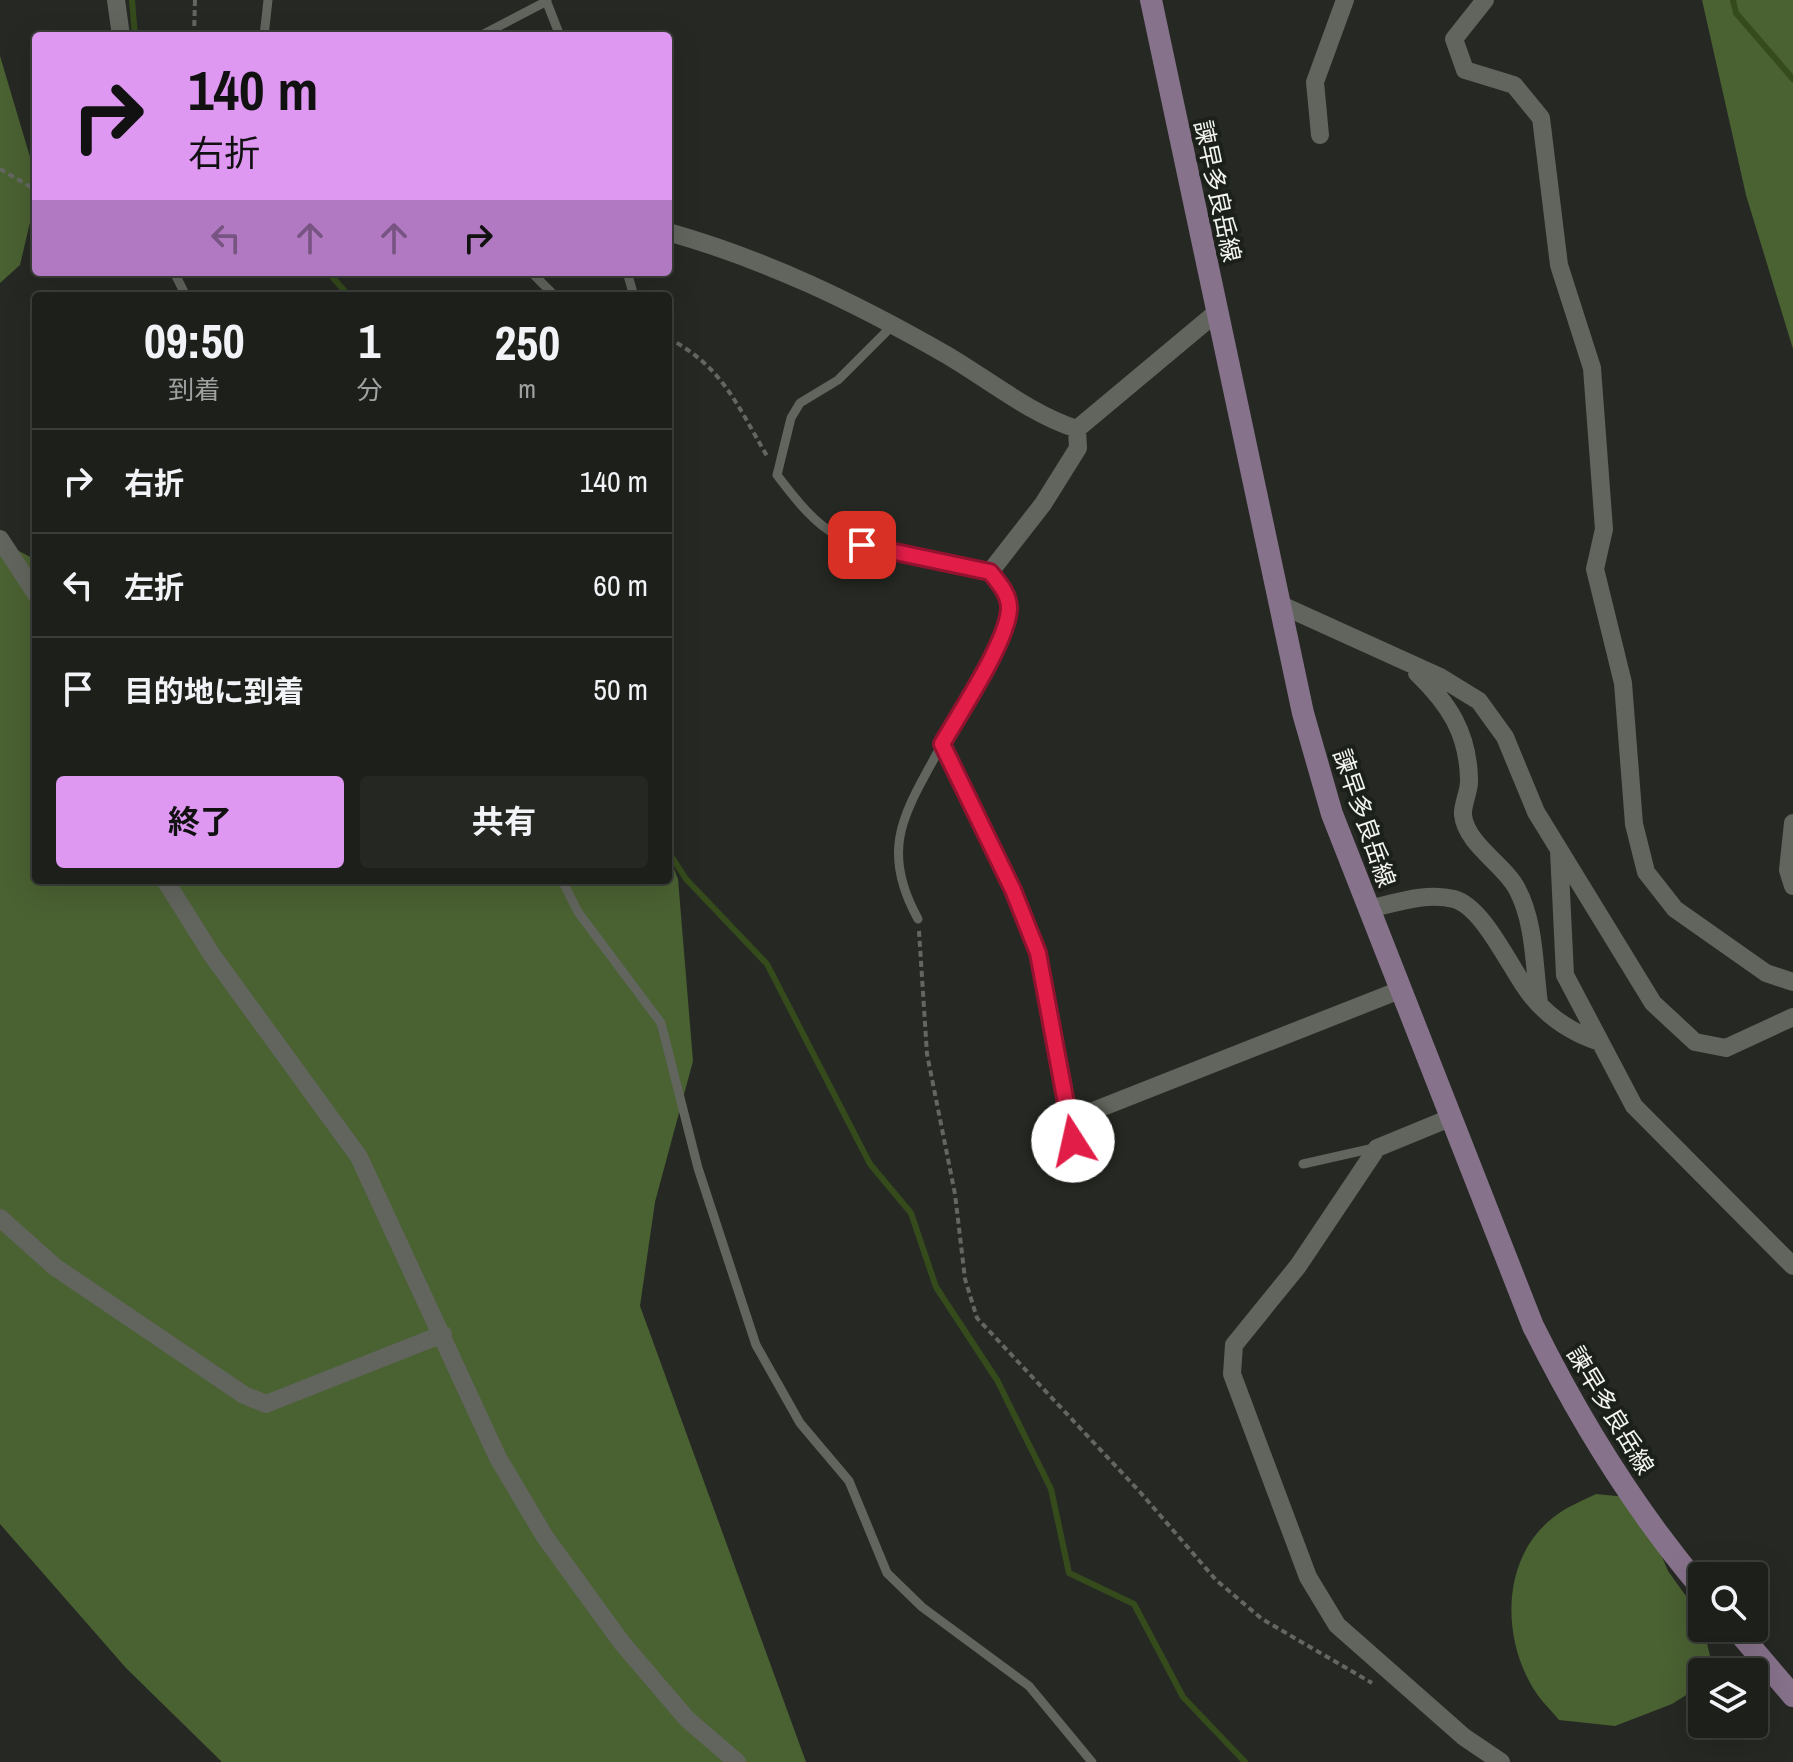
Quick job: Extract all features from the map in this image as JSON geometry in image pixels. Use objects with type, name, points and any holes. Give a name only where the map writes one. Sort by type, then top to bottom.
[{"type":"main road","name":"諫早多良岳線","points":[[1151,0],[1303,713],[1332,814],[1533,1326],[1560,1380],[1660,1540],[1688,1573]]},
{"type":"main road","points":[[1747,1642],[1793,1696]]},
{"type":"street","points":[[116,0],[120,32]]},
{"type":"street","points":[[1320,135],[1315,82],[1345,0]]},
{"type":"street","points":[[1485,0],[1454,39],[1465,70],[1514,85],[1541,118],[1559,265],[1592,368],[1604,529],[1595,569],[1623,683],[1634,824],[1646,872],[1675,909],[1766,973],[1793,982]]},
{"type":"street","points":[[672,233],[730,249],[852,301],[1055,422],[1077,429]]},
{"type":"street","points":[[1077,429],[1217,312]]},
{"type":"street","points":[[1076,1162],[1038,953],[1013,890],[942,744],[1001,638],[1009,609],[1006,592],[990,572],[1057,482],[1078,448],[1077,429]]},
{"type":"street","points":[[0,539],[32,588]]},
{"type":"street","points":[[1279,604],[1403,659],[1479,701],[1505,737],[1536,812],[1653,1003],[1695,1042],[1726,1048],[1793,1017]]},
{"type":"street","points":[[1403,659],[1451,709],[1466,752],[1470,782],[1463,815],[1469,831],[1519,891],[1529,928],[1539,1003]]},
{"type":"street","points":[[1793,823],[1788,870],[1793,886]]},
{"type":"street","points":[[1559,850],[1565,975],[1634,1106],[1793,1266]]},
{"type":"street","points":[[168,884],[212,955],[359,1157],[498,1458],[545,1537],[640,1665],[687,1719],[737,1762]]},
{"type":"street","points":[[1369,909],[1428,896],[1457,899],[1482,921],[1539,1003],[1573,1034],[1600,1042]]},
{"type":"street","points":[[1070,1120],[1400,990]]},
{"type":"street","points":[[1450,1118],[1377,1148],[1298,1266],[1234,1345],[1232,1374],[1308,1577],[1337,1625],[1464,1737],[1501,1762]]},
{"type":"street","points":[[0,1218],[55,1267],[244,1395],[266,1404],[443,1334]]},
{"type":"lane","points":[[264,32],[268,0]]},
{"type":"lane","points":[[488,32],[547,1],[559,32]]},
{"type":"lane","points":[[535,276],[551,292]]},
{"type":"lane","points":[[893,325],[838,380],[800,403],[791,418],[777,475],[803,507],[836,536],[907,557],[990,572]]},
{"type":"lane","points":[[918,919],[898,874],[896,844],[905,812],[942,744]]},
{"type":"lane","points":[[564,884],[578,912],[661,1023],[698,1168],[756,1345],[800,1423],[849,1481],[887,1573],[922,1607],[1029,1686],[1092,1762]]},
{"type":"lane","points":[[1303,1164],[1377,1148]]},
{"type":"path","points":[[194,32],[195,0]]},
{"type":"path","points":[[0,169],[32,188]]},
{"type":"path","points":[[672,340],[688,349],[722,378],[777,475]]},
{"type":"path","points":[[918,919],[927,1054],[955,1194],[965,1279],[977,1318],[1140,1492],[1216,1580],[1262,1619],[1383,1690]]},
{"type":"green space","points":[[1702,0],[1793,0],[1793,349],[1746,195]]},
{"type":"green space","points":[[0,56],[32,164],[32,214],[20,265],[0,283]]},
{"type":"green space","points":[[0,541],[32,558],[32,884],[672,884],[672,864],[678,879],[693,1061],[655,1202],[640,1306],[806,1762],[222,1762],[126,1668],[0,1524]]},
{"type":"green space","points":[[1596,1494],[1627,1497],[1643,1512],[1668,1571],[1688,1599],[1688,1642],[1707,1642],[1710,1656],[1688,1658],[1688,1694],[1672,1704],[1615,1726],[1559,1720],[1537,1695],[1516,1646],[1512,1597],[1516,1573],[1525,1551],[1539,1531],[1572,1506]]},
{"type":"waterway","points":[[132,0],[135,32]]},
{"type":"waterway","points":[[1733,0],[1736,13],[1793,79]]},
{"type":"waterway","points":[[332,276],[346,292]]},
{"type":"waterway","points":[[672,857],[686,879],[767,964],[870,1164],[911,1213],[936,1287],[997,1380],[1051,1489],[1069,1573],[1134,1604],[1183,1697],[1245,1762]]},
{"type":"route","points":[[862,545],[907,557],[990,572],[1006,592],[1009,609],[1001,638],[942,744],[1013,890],[1038,953],[1073,1141]]}]
